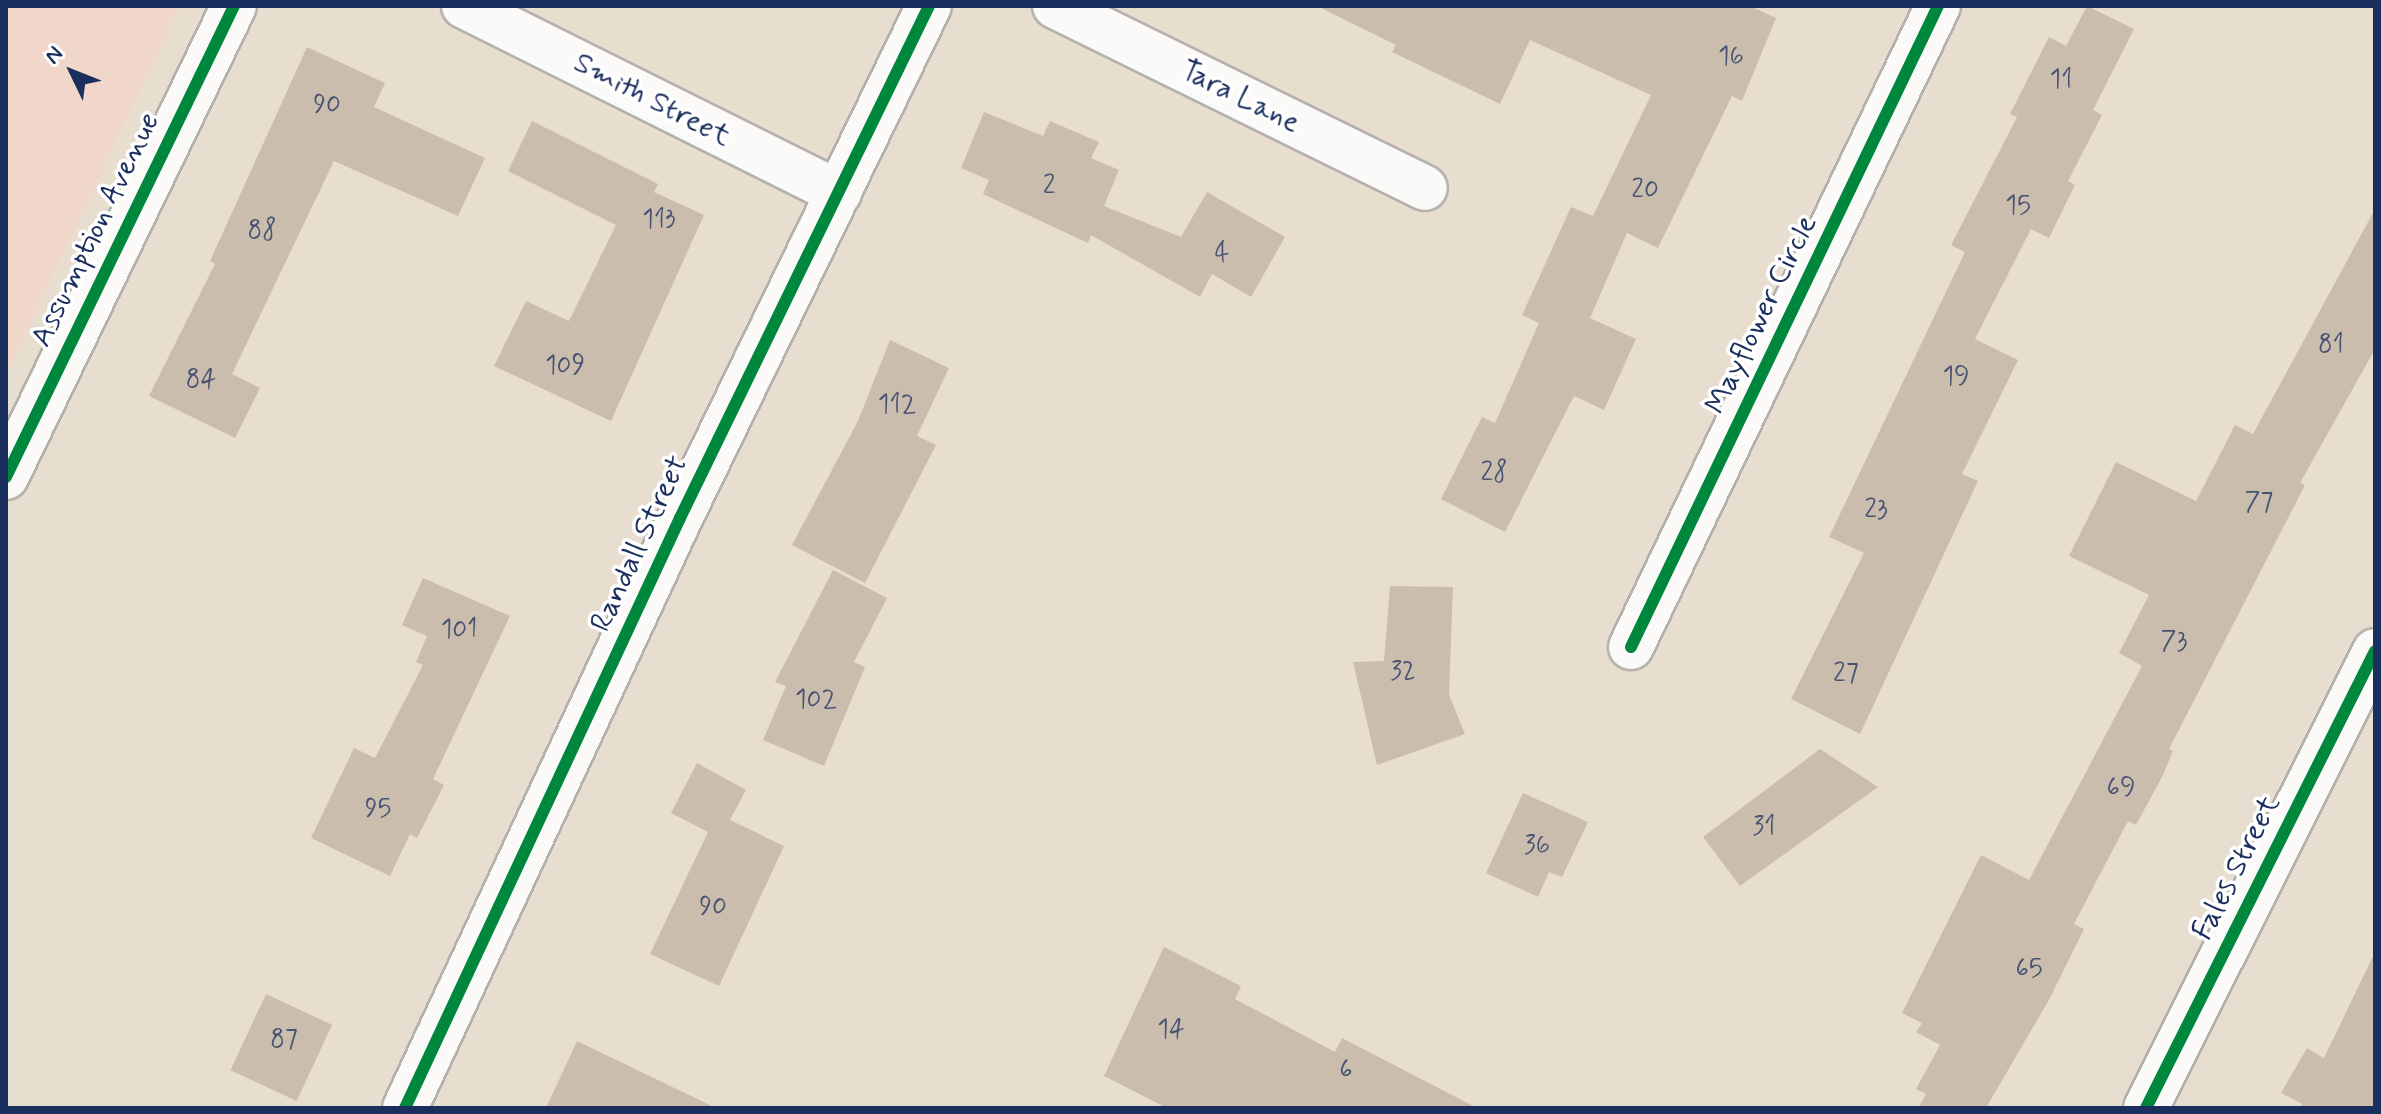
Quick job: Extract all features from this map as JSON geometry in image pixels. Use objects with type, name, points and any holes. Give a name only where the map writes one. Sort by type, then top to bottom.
[{"type":"street","name":"Assumption Avenue","points":[[6,477],[234,6]]},
{"type":"street","name":"Smith Street","points":[[464,6],[839,193]]},
{"type":"street","name":"Randall Street","points":[[405,1108],[674,530],[929,6]]},
{"type":"street","name":"Tara Lane","points":[[1055,6],[1425,188]]},
{"type":"street","name":"Mayflower Circle","points":[[1631,647],[1938,6]]},
{"type":"street","name":"Fales Street","points":[[2146,1108],[2375,651]]},
{"type":"shaded area","points":[[6,6],[180,6],[6,374]]},
{"type":"building","points":[[1317,6],[1750,6],[1776,18],[1742,101],[1732,96],[1658,248],[1627,233],[1590,318],[1636,339],[1604,410],[1574,396],[1505,532],[1441,499],[1482,417],[1495,423],[1539,323],[1522,315],[1571,207],[1593,216],[1651,95],[1530,40],[1500,104],[1392,52],[1396,45]]},
{"type":"building","points":[[2087,6],[2134,29],[2093,110],[2102,115],[2068,181],[2075,185],[2049,238],[2031,229],[1975,339],[2018,360],[1962,474],[1978,481],[1860,734],[1791,699],[1864,553],[1829,537],[1965,252],[1951,245],[2017,117],[2010,114],[2049,37],[2066,46]]},
{"type":"building","points":[[307,47],[385,83],[374,107],[485,158],[458,216],[334,161],[232,374],[260,388],[235,438],[149,396],[215,264],[210,261]]},
{"type":"building","points":[[984,112],[1043,136],[1050,121],[1099,142],[1091,158],[1119,170],[1104,206],[1181,237],[1207,192],[1285,237],[1251,297],[1212,274],[1200,297],[1091,235],[1088,243],[983,194],[989,180],[961,168]]},
{"type":"building","points":[[532,121],[658,184],[654,192],[704,215],[611,421],[494,366],[526,301],[569,321],[616,225],[508,171]]},
{"type":"building","points":[[2375,209],[2375,349],[2300,483],[2305,485],[2169,749],[2173,751],[2163,775],[2136,825],[2128,821],[2074,924],[2084,929],[2050,998],[1986,1108],[1918,1108],[1926,1094],[1916,1089],[1940,1045],[1916,1032],[1922,1023],[1902,1013],[1981,855],[2029,880],[2142,666],[2119,653],[2149,595],[2069,556],[2116,462],[2196,501],[2235,425],[2253,434]]},
{"type":"building","points":[[890,340],[949,368],[917,436],[936,445],[865,583],[792,545],[858,421]]},
{"type":"building","points":[[833,570],[887,598],[854,662],[865,667],[824,766],[763,740],[786,686],[775,682]]},
{"type":"building","points":[[423,578],[510,616],[433,779],[444,785],[417,838],[410,834],[390,876],[311,838],[354,748],[375,758],[423,665],[416,662],[427,636],[402,625]]},
{"type":"building","points":[[1390,586],[1453,587],[1449,695],[1465,734],[1377,765],[1353,662],[1384,661]]},
{"type":"building","points":[[1820,749],[1878,787],[1740,886],[1703,837]]},
{"type":"building","points":[[697,763],[746,790],[730,820],[784,846],[719,986],[650,954],[708,832],[671,813]]},
{"type":"building","points":[[1523,793],[1588,822],[1562,877],[1549,872],[1538,897],[1486,873]]},
{"type":"building","points":[[1164,947],[1241,986],[1235,999],[1335,1052],[1342,1038],[1477,1108],[1167,1108],[1104,1076]]},
{"type":"building","points":[[2375,952],[2375,1108],[2300,1108],[2302,1104],[2281,1093],[2307,1048],[2324,1058]]},
{"type":"building","points":[[266,994],[332,1025],[297,1101],[231,1070]]},
{"type":"building","points":[[577,1041],[716,1108],[546,1108]]},
{"type":"cycle path","points":[[6,477],[234,6]]},
{"type":"cycle path","points":[[405,1108],[680,518],[929,6]]},
{"type":"cycle path","points":[[1631,647],[1938,6]]},
{"type":"cycle path","points":[[2146,1108],[2375,651]]}]
